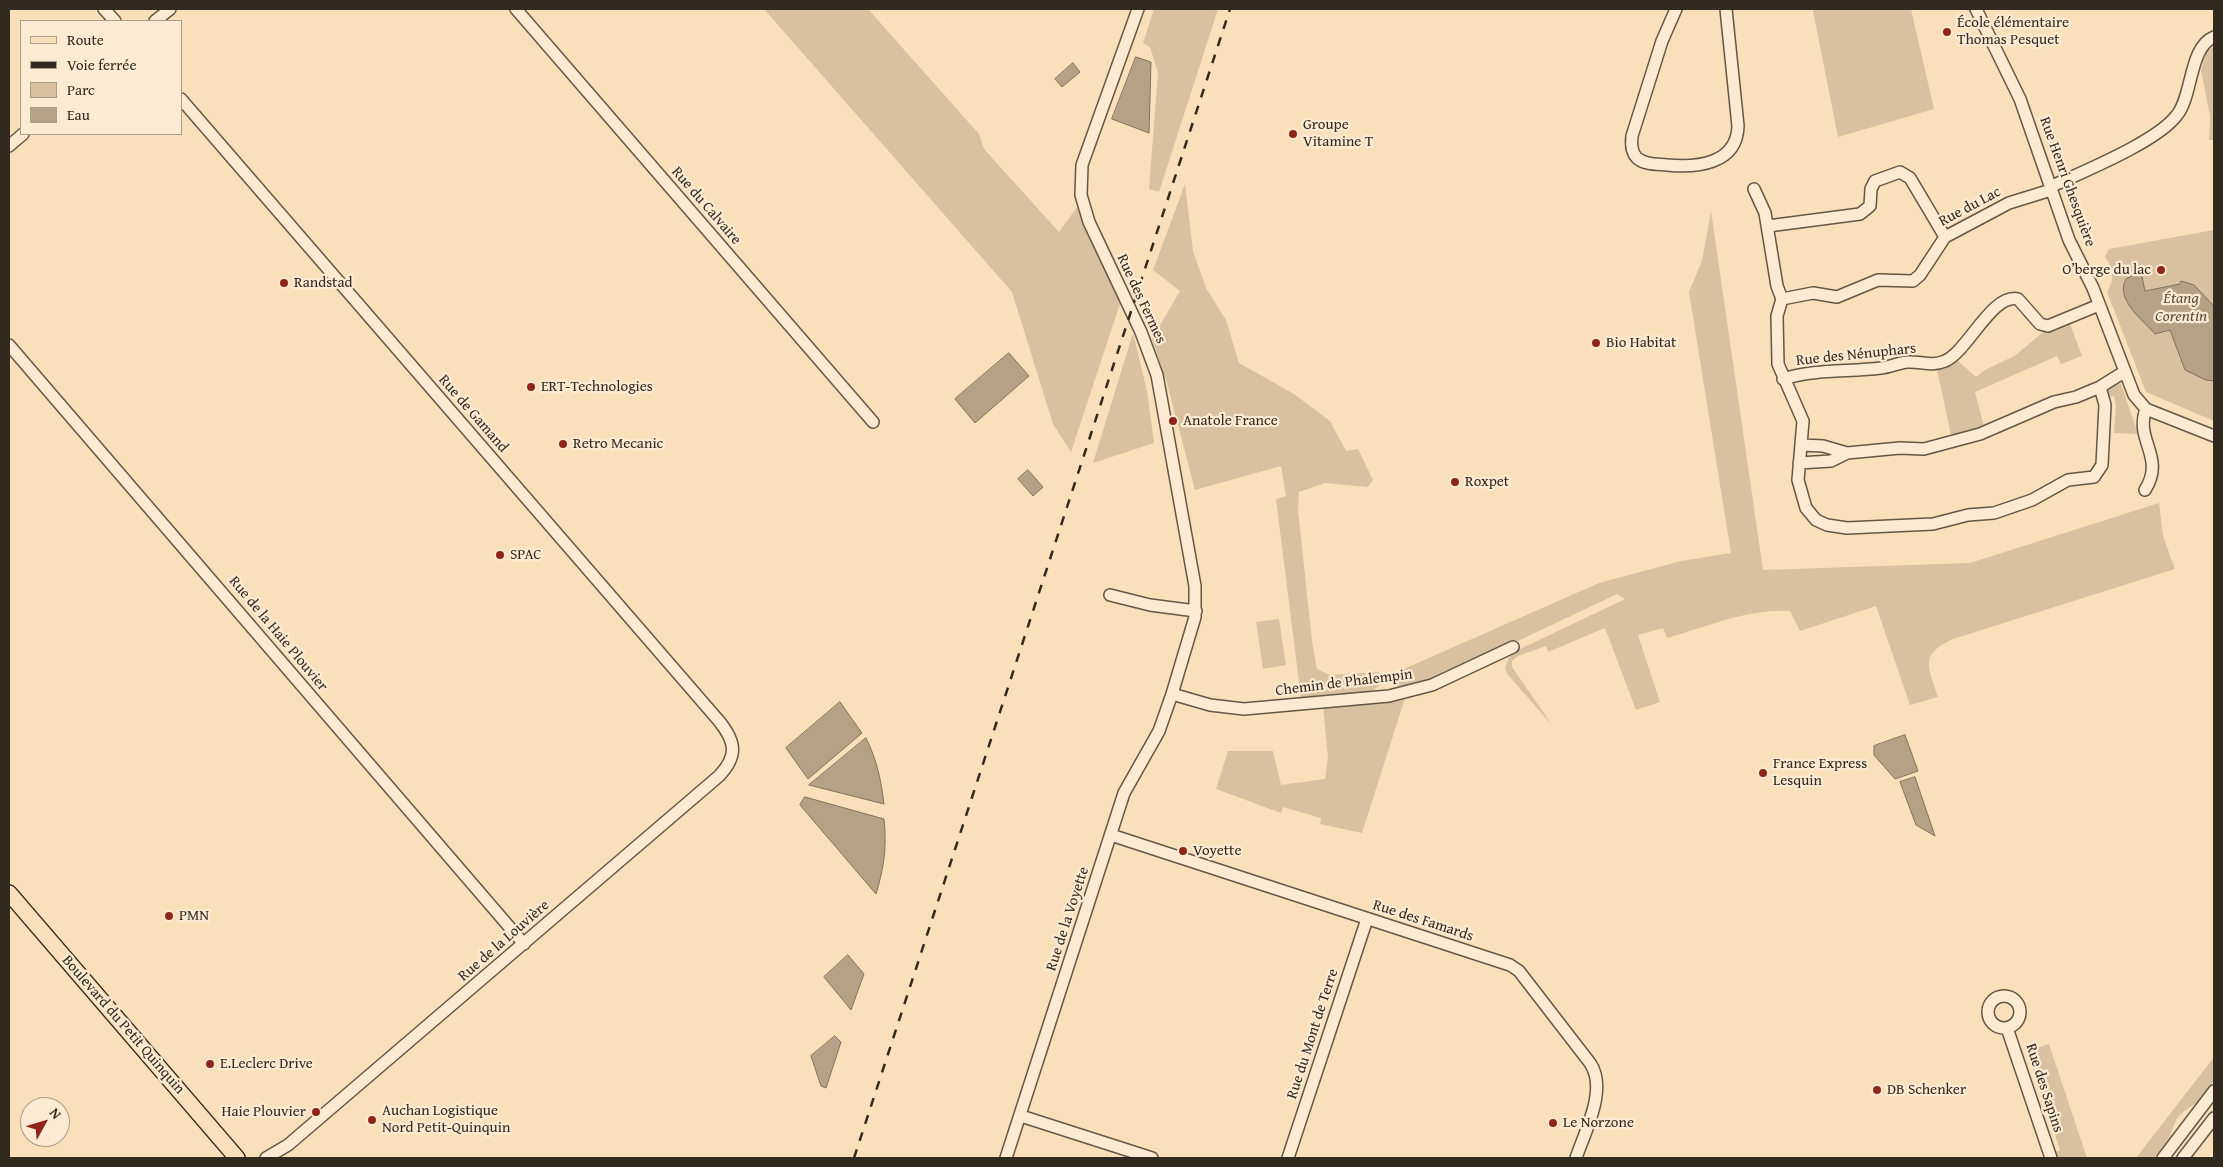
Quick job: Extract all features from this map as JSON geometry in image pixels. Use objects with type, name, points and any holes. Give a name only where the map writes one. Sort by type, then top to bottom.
[{"type":"main road","name":"Boulevard du Petit Quinquin","points":[[9,893],[237,1158]]},
{"type":"main road","name":"Boulevard du Petit Quinquin","points":[[9,907],[225,1158]]},
{"type":"street","points":[[104,9],[114,20]]},
{"type":"street","points":[[156,20],[170,9]]},
{"type":"street","name":"Rue du Calvaire","points":[[516,9],[873,422]]},
{"type":"street","name":"Rue des Fermes","points":[[1138,9],[1083,161],[1080,188],[1083,208],[1140,332],[1157,375],[1195,586],[1196,611],[1172,694]]},
{"type":"street","points":[[1676,9],[1662,41],[1634,129],[1631,147],[1634,155],[1646,163],[1699,165],[1717,161],[1726,154],[1737,138],[1738,119],[1726,9]]},
{"type":"street","name":"Rue Henri Ghesquière","points":[[1976,9],[2020,99],[2072,246],[2100,305],[2124,372],[2134,395],[2146,408]]},
{"type":"street","name":"Rue du Lac","points":[[1782,299],[1813,293],[1837,297],[1878,280],[1913,281],[1920,275],[1944,237],[2009,203],[2051,188],[2128,150],[2167,126],[2181,110],[2199,52],[2207,41],[2214,37]]},
{"type":"street","name":"Rue de Gamand","points":[[182,100],[719,721],[733,745],[732,754]]},
{"type":"street","points":[[9,146],[22,135]]},
{"type":"street","points":[[1768,226],[1860,214],[1870,206],[1871,189],[1875,181],[1900,172],[1910,178],[1944,237]]},
{"type":"street","points":[[1754,189],[1764,208],[1777,286],[1782,299],[1777,316],[1778,364],[1803,421],[1799,485],[1806,508],[1816,520],[1827,525],[1846,528],[1927,525],[1968,515],[1994,513],[2032,500],[2064,482],[2091,478],[2098,474],[2102,465],[2105,405],[2100,387]]},
{"type":"street","name":"Rue des Nénuphars","points":[[1783,379],[1798,375],[1883,368],[1907,362],[1930,364],[1944,362],[1957,352],[1995,308],[2010,299],[2018,300],[2040,324],[2048,326],[2100,305]]},
{"type":"street","name":"Rue de la Haie Plouvier","points":[[9,345],[524,944]]},
{"type":"street","points":[[1799,463],[1831,461],[1847,453],[1900,448],[1924,449],[1973,437],[2054,402],[2076,397],[2100,387],[2124,372]]},
{"type":"street","points":[[2145,490],[2154,469],[2142,418],[2146,408],[2214,436]]},
{"type":"street","points":[[1802,445],[1823,446],[1847,453]]},
{"type":"street","points":[[1110,595],[1150,605],[1196,611]]},
{"type":"street","name":"Chemin de Phalempin","points":[[1172,694],[1210,705],[1244,709],[1381,697],[1432,685],[1513,648]]},
{"type":"street","name":"Rue de la Voyette","points":[[1006,1158],[1127,786],[1159,731],[1172,694]]},
{"type":"street","name":"Rue de la Louvière","points":[[277,1158],[288,1145],[718,776],[727,767],[732,754]]},
{"type":"street","name":"Rue des Famards","points":[[1111,835],[1510,965],[1524,976],[1590,1063],[1596,1075],[1597,1094],[1576,1158]]},
{"type":"street","name":"Rue du Mont de Terre","points":[[1288,1158],[1366,919]]},
{"type":"street","name":"Rue des Sapins","points":[[2008,1028],[2051,1158]]},
{"type":"street","points":[[2163,1158],[2214,1091]]},
{"type":"street","points":[[1021,1116],[1152,1158]]},
{"type":"street","points":[[2183,1158],[2214,1118]]},
{"type":"street","name":"Rue de la Louvière","points":[[266,1158],[288,1145]]},
{"type":"green space","points":[[764,9],[868,9],[979,134],[984,149],[1059,232],[1078,206],[1120,304],[1071,452],[1053,424],[1012,292]]},
{"type":"green space","points":[[1154,9],[1218,9],[1159,192],[1149,189],[1158,73],[1150,47],[1143,43]]},
{"type":"green space","points":[[1815,9],[1911,9],[1934,109],[1838,137],[1813,11]]},
{"type":"green space","points":[[2214,47],[2214,140],[2209,140],[2210,116],[2201,70],[2207,50]]},
{"type":"green space","points":[[1185,184],[1193,251],[1206,288],[1226,320],[1239,363],[1294,394],[1330,421],[1346,451],[1358,449],[1373,480],[1368,487],[1325,483],[1299,492],[1298,510],[1312,641],[1317,669],[1330,675],[1378,672],[1383,677],[1379,686],[1369,693],[1301,698],[1276,499],[1286,496],[1281,466],[1195,490],[1167,383],[1152,339],[1180,291],[1153,270]]},
{"type":"green space","points":[[1711,211],[1763,570],[1970,563],[2159,503],[2163,536],[2175,569],[1953,639],[1942,645],[1930,656],[1930,670],[1938,697],[1910,705],[1876,606],[1800,631],[1790,611],[1775,611],[1743,615],[1667,638],[1663,628],[1638,635],[1660,702],[1636,710],[1605,628],[1548,652],[1546,646],[1518,656],[1512,661],[1512,667],[1552,725],[1508,675],[1505,668],[1509,658],[1516,651],[1625,599],[1617,594],[1440,678],[1399,687],[1395,680],[1397,672],[1599,583],[1681,561],[1731,553],[1689,292],[1702,261]]},
{"type":"green space","points":[[2214,230],[2214,421],[2146,392],[2107,292],[2112,279],[2112,270],[2105,257],[2109,249]]},
{"type":"green space","points":[[2070,324],[2082,356],[2061,364],[2057,356],[1975,392],[1984,426],[1972,431],[1951,435],[1937,370],[1957,360],[1976,377],[1985,370],[2016,355],[2043,332],[2055,331]]},
{"type":"green space","points":[[1133,333],[1147,391],[1154,443],[1093,463]]},
{"type":"green space","points":[[2114,382],[2121,384],[2138,434],[2114,433],[2116,406],[2114,396],[2107,398],[2107,389]]},
{"type":"green space","points":[[1279,619],[1286,665],[1263,669],[1256,622]]},
{"type":"green space","points":[[1405,698],[1362,833],[1320,824],[1321,818],[1283,807],[1281,813],[1216,789],[1228,751],[1273,751],[1281,785],[1325,779],[1328,758],[1323,706]]},
{"type":"green space","points":[[2049,1044],[2087,1158],[2058,1158],[2056,1152],[2060,1150],[2027,1051]]},
{"type":"green space","points":[[2214,1057],[2214,1080],[2199,1101],[2183,1112],[2176,1120],[2169,1138],[2154,1158],[2136,1158]]},
{"type":"water","points":[[1136,57],[1151,62],[1149,133],[1112,119]]},
{"type":"water","points":[[1073,63],[1080,72],[1062,87],[1055,79]]},
{"type":"water","name":"Étang Corentin","points":[[2141,272],[2145,291],[2180,284],[2181,281],[2194,285],[2214,306],[2214,381],[2206,380],[2185,370],[2170,330],[2155,334],[2127,302],[2123,287],[2126,279]]},
{"type":"water","points":[[1009,353],[1029,376],[975,423],[955,399]]},
{"type":"water","points":[[1028,470],[1043,487],[1033,496],[1018,479]]},
{"type":"water","points":[[840,702],[862,733],[808,779],[786,748]]},
{"type":"water","points":[[1905,735],[1918,771],[1895,779],[1874,755],[1874,746]]},
{"type":"water","points":[[866,738],[878,770],[884,804],[809,785]]},
{"type":"water","points":[[1915,777],[1935,836],[1916,825],[1900,782]]},
{"type":"water","points":[[805,797],[884,819],[884,857],[876,894],[800,805]]},
{"type":"water","points":[[848,955],[864,974],[851,1010],[824,977]]},
{"type":"water","points":[[835,1036],[841,1042],[826,1088],[821,1086],[811,1056]]},
{"type":"railway","points":[[854,1158],[1230,9]]},
{"type":"place","name":"École élémentaire Thomas Pesquet","points":[[1947,32]]},
{"type":"place","name":"Groupe Vitamine T","points":[[1293,134]]},
{"type":"place","name":"O’berge du lac","points":[[2161,270]]},
{"type":"place","name":"Randstad","points":[[284,283]]},
{"type":"place","name":"Bio Habitat","points":[[1596,343]]},
{"type":"place","name":"ERT-Technologies","points":[[531,387]]},
{"type":"place","name":"Anatole France","points":[[1173,421]]},
{"type":"place","name":"Retro Mecanic","points":[[563,444]]},
{"type":"place","name":"Roxpet","points":[[1455,482]]},
{"type":"place","name":"SPAC","points":[[500,555]]},
{"type":"place","name":"France Express Lesquin","points":[[1763,773]]},
{"type":"place","name":"Voyette","points":[[1183,851]]},
{"type":"place","name":"PMN","points":[[169,916]]},
{"type":"place","name":"E.Leclerc Drive","points":[[210,1064]]},
{"type":"place","name":"DB Schenker","points":[[1877,1090]]},
{"type":"place","name":"Haie Plouvier","points":[[316,1112]]},
{"type":"place","name":"Auchan Logistique Nord Petit-Quinquin","points":[[372,1120]]},
{"type":"place","name":"Le Norzone","points":[[1553,1123]]}]
